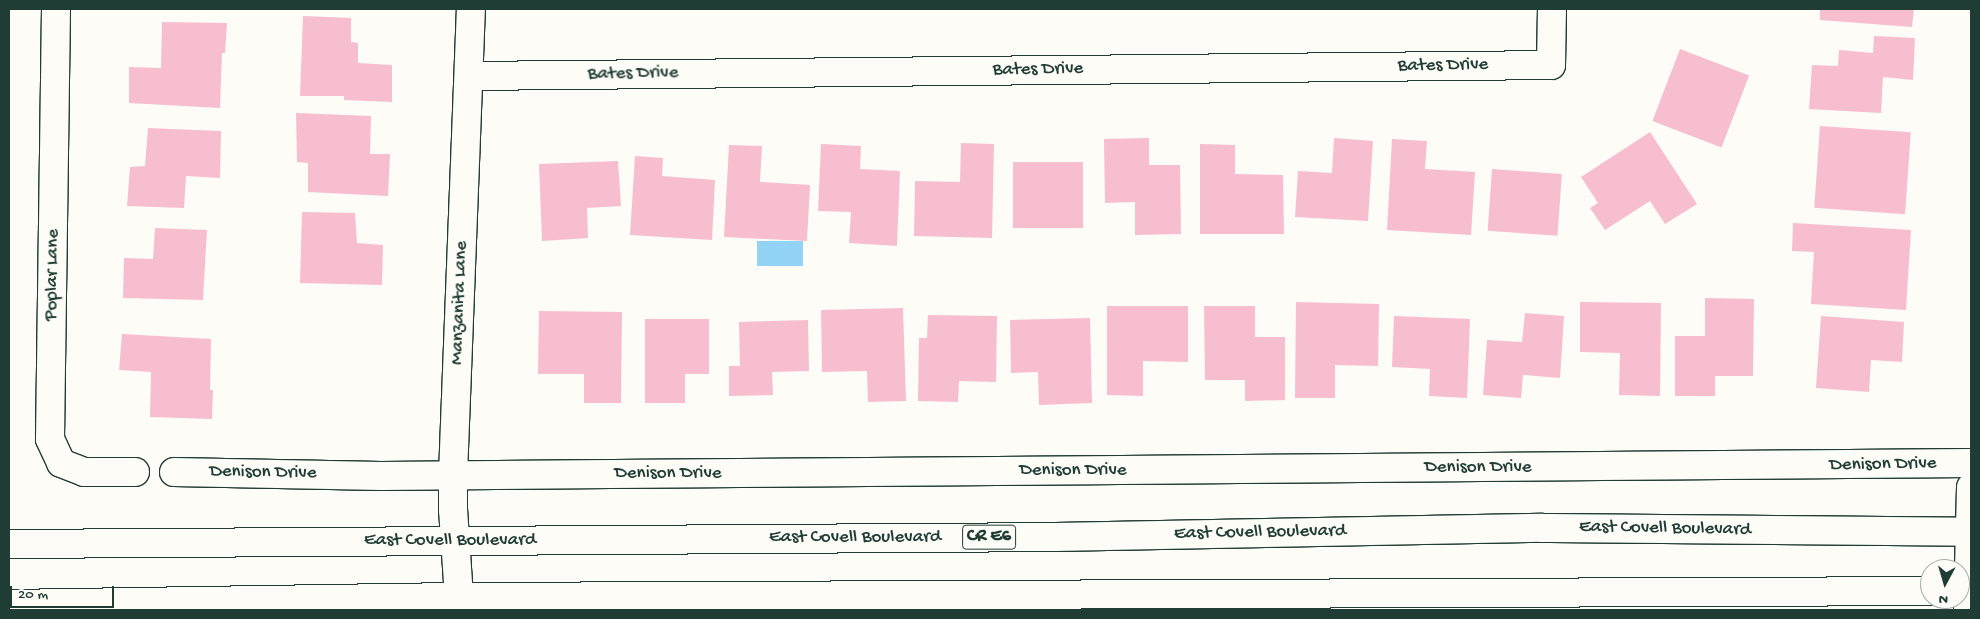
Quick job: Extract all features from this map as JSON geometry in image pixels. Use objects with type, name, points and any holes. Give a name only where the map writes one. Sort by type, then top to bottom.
[{"type":"street","name":"Poplar Lane","points":[[56,9],[50,439],[61,463],[84,472],[135,472]]},
{"type":"street","name":"Manzanita Lane","points":[[459,597],[454,540],[453,475],[471,9]]},
{"type":"street","name":"Bates Drive","points":[[469,76],[1551,65],[1552,9]]},
{"type":"street","name":"Denison Drive","points":[[174,472],[453,475],[1971,463]]},
{"type":"street","points":[[1969,559],[1971,487]]},
{"type":"street","name":"East Covell Boulevard","points":[[9,544],[1055,537],[1542,528],[1970,532]]},
{"type":"street","points":[[9,604],[459,597],[1920,591]]},
{"type":"water","points":[[757,241],[803,241],[803,266],[757,266]]},
{"type":"building","points":[[1820,9],[1914,9],[1912,27],[1820,20]]},
{"type":"building","points":[[303,16],[351,18],[351,42],[358,43],[358,63],[392,65],[392,102],[344,100],[344,96],[300,96]]},
{"type":"building","points":[[162,22],[227,23],[225,53],[222,53],[220,108],[129,103],[129,67],[161,68]]},
{"type":"building","points":[[1874,36],[1915,38],[1913,80],[1883,77],[1881,113],[1809,109],[1812,65],[1838,66],[1839,50],[1873,53]]},
{"type":"building","points":[[1680,49],[1749,76],[1721,147],[1652,121]]},
{"type":"building","points":[[296,113],[371,116],[370,154],[390,154],[388,196],[308,192],[308,163],[297,162]]},
{"type":"building","points":[[1820,126],[1911,132],[1905,214],[1814,208]]},
{"type":"building","points":[[148,128],[221,131],[220,178],[186,176],[184,208],[127,206],[130,167],[145,166]]},
{"type":"building","points":[[1650,132],[1697,204],[1665,224],[1650,201],[1605,230],[1590,208],[1598,203],[1581,177]]},
{"type":"building","points":[[1149,138],[1149,165],[1180,165],[1181,234],[1135,235],[1135,202],[1105,203],[1104,139]]},
{"type":"building","points":[[1334,138],[1373,141],[1368,221],[1295,217],[1298,171],[1332,173]]},
{"type":"building","points":[[1392,139],[1427,141],[1425,169],[1475,172],[1471,235],[1387,230]]},
{"type":"building","points":[[961,143],[994,144],[992,238],[914,236],[915,181],[960,182]]},
{"type":"building","points":[[821,144],[861,146],[860,169],[900,171],[897,246],[849,243],[851,212],[818,211]]},
{"type":"building","points":[[1200,144],[1235,145],[1235,174],[1283,175],[1284,234],[1200,234]]},
{"type":"building","points":[[729,145],[762,146],[760,182],[810,185],[807,241],[724,237]]},
{"type":"building","points":[[635,156],[663,158],[662,176],[715,180],[712,240],[630,235]]},
{"type":"building","points":[[618,161],[621,206],[587,208],[588,238],[542,241],[539,164]]},
{"type":"building","points":[[1013,162],[1083,162],[1083,228],[1013,228]]},
{"type":"building","points":[[1492,169],[1562,174],[1558,236],[1488,231]]},
{"type":"building","points":[[302,212],[355,213],[357,243],[383,245],[382,285],[300,283]]},
{"type":"building","points":[[1793,223],[1911,230],[1906,310],[1811,304],[1814,252],[1792,251]]},
{"type":"building","points":[[155,228],[207,230],[203,300],[123,298],[124,258],[153,259]]},
{"type":"building","points":[[1705,298],[1754,299],[1753,376],[1715,376],[1715,396],[1675,396],[1675,336],[1705,336]]},
{"type":"building","points":[[1296,302],[1379,304],[1378,366],[1335,365],[1335,398],[1295,398]]},
{"type":"building","points":[[1580,302],[1661,303],[1660,396],[1619,395],[1620,353],[1580,352]]},
{"type":"building","points":[[1107,306],[1188,306],[1188,362],[1143,361],[1143,396],[1107,395]]},
{"type":"building","points":[[1204,306],[1255,306],[1255,337],[1285,337],[1285,400],[1245,401],[1245,380],[1205,380]]},
{"type":"building","points":[[903,308],[906,401],[868,402],[867,371],[822,372],[821,310]]},
{"type":"building","points":[[539,311],[622,312],[621,403],[584,403],[584,374],[538,374]]},
{"type":"building","points":[[1525,313],[1564,316],[1560,378],[1523,375],[1521,398],[1483,395],[1487,340],[1522,342]]},
{"type":"building","points":[[928,315],[997,316],[996,382],[959,381],[958,402],[918,401],[919,338],[927,338]]},
{"type":"building","points":[[1394,316],[1470,319],[1467,398],[1429,396],[1430,369],[1392,367]]},
{"type":"building","points":[[1821,316],[1904,322],[1902,362],[1871,360],[1869,392],[1816,388]]},
{"type":"building","points":[[1090,318],[1092,403],[1039,405],[1038,372],[1011,373],[1010,320]]},
{"type":"building","points":[[645,319],[709,319],[709,374],[685,374],[685,403],[645,403]]},
{"type":"building","points":[[808,320],[809,371],[772,372],[773,395],[729,396],[729,366],[740,366],[739,322]]},
{"type":"building","points":[[122,334],[211,339],[210,390],[213,390],[212,419],[150,417],[151,372],[119,370]]}]
